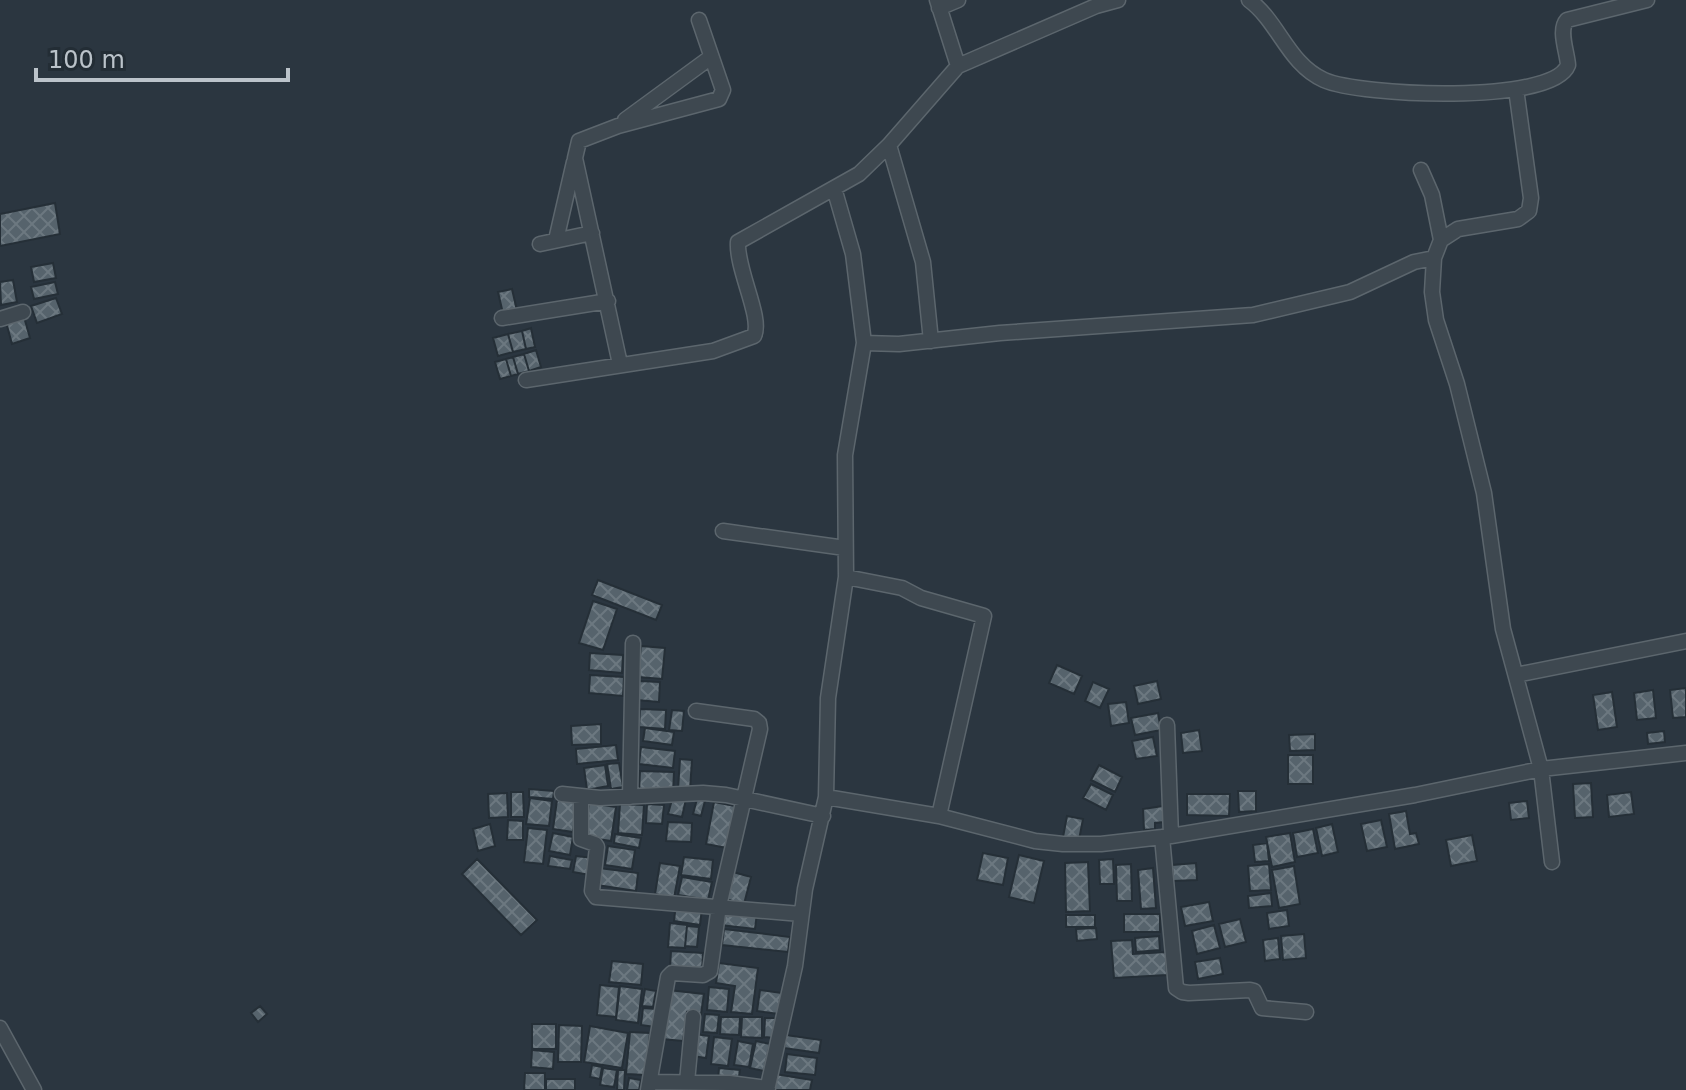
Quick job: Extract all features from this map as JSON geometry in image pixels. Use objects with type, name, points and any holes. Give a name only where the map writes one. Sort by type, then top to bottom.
[{"type":"street","points":[[958,0],[938,4],[958,66]]},
{"type":"street","points":[[526,380],[713,351],[754,336],[757,322],[744,285],[738,242],[859,174],[889,145],[958,66],[1096,6],[1118,0]]},
{"type":"street","points":[[1249,0],[1258,7],[1287,48],[1306,68],[1325,81],[1352,87],[1478,94],[1544,84],[1566,70],[1567,53],[1562,29],[1567,20],[1647,0]]},
{"type":"street","points":[[556,240],[577,143],[618,126],[719,99],[723,90],[699,20]]},
{"type":"street","points":[[618,126],[711,57]]},
{"type":"street","points":[[1441,240],[1458,229],[1518,219],[1529,211],[1531,198],[1516,89]]},
{"type":"street","points":[[889,145],[923,262],[931,341]]},
{"type":"street","points":[[575,158],[620,364]]},
{"type":"street","points":[[1421,170],[1432,195],[1441,240],[1434,258],[1432,306],[1457,384],[1484,493],[1503,629],[1541,769],[1552,862]]},
{"type":"street","points":[[696,711],[754,719],[759,723],[719,906],[710,971],[703,975],[672,973],[668,977],[649,1086],[687,1082],[767,1089],[795,966],[801,914],[826,797],[828,698],[846,577],[845,455],[864,343],[853,254],[834,188]]},
{"type":"street","points":[[540,244],[592,233]]},
{"type":"street","points":[[864,343],[899,344],[1253,315],[1350,292],[1414,262],[1434,258]]},
{"type":"street","points":[[502,318],[608,301]]},
{"type":"street","points":[[0,319],[23,312]]},
{"type":"street","points":[[723,531],[845,548]]},
{"type":"street","points":[[846,577],[902,588],[921,598],[984,616],[939,816]]},
{"type":"street","points":[[1516,675],[1686,641]]},
{"type":"street","points":[[630,797],[633,643]]},
{"type":"street","points":[[1167,725],[1166,836],[1176,988],[1189,993],[1250,990],[1254,991],[1262,1008],[1306,1012]]},
{"type":"street","points":[[826,797],[939,816],[1035,841],[1101,844],[1415,795],[1541,769],[1686,753]]},
{"type":"street","points":[[562,794],[630,797],[703,793],[742,797],[823,816]]},
{"type":"street","points":[[581,796],[581,839],[597,847],[594,894],[801,914]]},
{"type":"street","points":[[687,1082],[693,1017]]},
{"type":"street","points":[[0,1028],[34,1090]]},
{"type":"building","points":[[55,203],[60,234],[0,246],[0,214]]},
{"type":"building","points":[[53,263],[56,278],[34,282],[31,267]]},
{"type":"building","points":[[13,280],[17,302],[1,305],[0,282]]},
{"type":"building","points":[[55,282],[58,294],[34,299],[31,287]]},
{"type":"building","points":[[512,289],[518,315],[504,318],[498,292]]},
{"type":"building","points":[[56,298],[62,314],[37,323],[31,306]]},
{"type":"building","points":[[24,317],[30,338],[12,344],[6,322]]},
{"type":"building","points":[[531,328],[535,347],[526,349],[522,331]]},
{"type":"building","points":[[522,331],[526,349],[513,352],[508,334]]},
{"type":"building","points":[[508,334],[513,352],[498,356],[493,338]]},
{"type":"building","points":[[536,350],[541,367],[529,371],[524,354]]},
{"type":"building","points":[[524,354],[529,371],[518,374],[513,357]]},
{"type":"building","points":[[513,357],[518,374],[511,376],[506,359]]},
{"type":"building","points":[[506,359],[511,376],[500,379],[495,362]]},
{"type":"building","points":[[598,580],[662,605],[656,620],[592,595]]},
{"type":"building","points":[[593,601],[617,609],[603,650],[579,643]]},
{"type":"building","points":[[641,646],[665,648],[662,679],[638,677]]},
{"type":"building","points":[[590,653],[623,655],[622,673],[589,670]]},
{"type":"building","points":[[1057,665],[1082,676],[1074,694],[1049,683]]},
{"type":"building","points":[[590,675],[624,677],[623,696],[589,693]]},
{"type":"building","points":[[639,681],[660,682],[659,702],[637,700]]},
{"type":"building","points":[[1157,681],[1161,699],[1138,704],[1134,686]]},
{"type":"building","points":[[1093,682],[1109,689],[1100,708],[1085,701]]},
{"type":"building","points":[[1686,688],[1686,717],[1673,718],[1670,690]]},
{"type":"building","points":[[1653,690],[1656,718],[1637,720],[1634,693]]},
{"type":"building","points":[[1612,692],[1617,727],[1598,730],[1593,695]]},
{"type":"building","points":[[1126,702],[1129,723],[1111,726],[1108,704]]},
{"type":"building","points":[[640,709],[666,710],[665,729],[639,727]]},
{"type":"building","points":[[672,710],[684,711],[682,731],[669,730]]},
{"type":"building","points":[[1158,713],[1161,730],[1135,735],[1131,718]]},
{"type":"building","points":[[601,724],[601,744],[572,745],[571,726]]},
{"type":"building","points":[[645,728],[674,732],[672,745],[643,741]]},
{"type":"building","points":[[1199,730],[1202,751],[1183,753],[1181,733]]},
{"type":"building","points":[[1664,731],[1665,742],[1648,744],[1647,733]]},
{"type":"building","points":[[1315,734],[1315,750],[1290,751],[1289,735]]},
{"type":"building","points":[[1153,737],[1157,756],[1136,759],[1132,741]]},
{"type":"building","points":[[616,745],[618,760],[577,764],[576,749]]},
{"type":"building","points":[[641,747],[675,751],[673,768],[639,764]]},
{"type":"building","points":[[1288,755],[1313,755],[1313,784],[1288,784]]},
{"type":"building","points":[[680,759],[692,760],[690,790],[678,789]]},
{"type":"building","points":[[619,763],[623,787],[611,789],[607,764]]},
{"type":"building","points":[[605,765],[608,786],[587,790],[584,768]]},
{"type":"building","points":[[1099,765],[1122,777],[1115,792],[1091,780]]},
{"type":"building","points":[[640,771],[674,772],[673,793],[639,792]]},
{"type":"building","points":[[1591,783],[1593,817],[1575,818],[1573,784]]},
{"type":"building","points":[[1091,784],[1113,795],[1106,810],[1083,798]]},
{"type":"building","points":[[529,789],[554,791],[553,799],[529,797]]},
{"type":"building","points":[[1238,791],[1256,791],[1256,811],[1239,812]]},
{"type":"building","points":[[511,792],[523,792],[524,817],[511,817]]},
{"type":"building","points":[[1631,792],[1634,814],[1609,817],[1607,795]]},
{"type":"building","points":[[507,793],[508,817],[489,818],[488,794]]},
{"type":"building","points":[[1187,794],[1230,794],[1229,816],[1187,815]]},
{"type":"building","points":[[673,796],[686,799],[682,817],[668,814]]},
{"type":"building","points":[[530,798],[552,801],[549,826],[526,824]]},
{"type":"building","points":[[697,799],[705,801],[701,816],[693,814]]},
{"type":"building","points":[[557,800],[577,803],[573,832],[553,829]]},
{"type":"building","points":[[1527,801],[1529,818],[1511,820],[1509,803]]},
{"type":"building","points":[[714,802],[735,806],[727,848],[706,844]]},
{"type":"building","points":[[589,803],[616,807],[611,841],[584,837]]},
{"type":"building","points":[[620,804],[644,805],[642,835],[618,833]]},
{"type":"building","points":[[647,804],[664,805],[662,824],[646,823]]},
{"type":"building","points":[[1163,806],[1164,822],[1155,823],[1155,829],[1144,830],[1143,809]]},
{"type":"building","points":[[1406,811],[1410,834],[1416,833],[1419,844],[1395,849],[1389,814]]},
{"type":"building","points":[[1067,816],[1083,819],[1079,840],[1063,837]]},
{"type":"building","points":[[508,820],[523,821],[523,840],[507,840]]},
{"type":"building","points":[[1381,820],[1387,847],[1367,851],[1361,824]]},
{"type":"building","points":[[668,822],[692,823],[691,842],[666,841]]},
{"type":"building","points":[[490,824],[495,846],[478,851],[473,829]]},
{"type":"building","points":[[1332,824],[1338,852],[1322,856],[1316,828]]},
{"type":"building","points":[[528,828],[547,830],[543,864],[524,862]]},
{"type":"building","points":[[1313,829],[1318,853],[1297,857],[1293,833]]},
{"type":"building","points":[[553,833],[573,837],[570,855],[549,851]]},
{"type":"building","points":[[1290,833],[1295,862],[1272,867],[1266,837]]},
{"type":"building","points":[[615,834],[641,838],[639,848],[614,843]]},
{"type":"building","points":[[1472,835],[1477,861],[1451,866],[1446,840]]},
{"type":"building","points":[[1267,843],[1269,861],[1255,862],[1253,845]]},
{"type":"building","points":[[608,846],[635,850],[632,869],[605,865]]},
{"type":"building","points":[[983,853],[1008,858],[1003,885],[977,880]]},
{"type":"building","points":[[1019,855],[1044,861],[1034,903],[1009,897]]},
{"type":"building","points":[[550,856],[572,860],[570,869],[548,866]]},
{"type":"building","points":[[576,856],[593,858],[590,875],[573,872]]},
{"type":"building","points":[[684,857],[713,860],[711,879],[681,875]]},
{"type":"building","points":[[477,859],[537,920],[521,935],[462,874]]},
{"type":"building","points":[[1113,859],[1114,884],[1100,884],[1099,860]]},
{"type":"building","points":[[1088,862],[1090,911],[1066,912],[1065,863]]},
{"type":"building","points":[[660,863],[680,866],[674,898],[655,894]]},
{"type":"building","points":[[1196,863],[1197,880],[1173,881],[1172,865]]},
{"type":"building","points":[[1131,864],[1132,901],[1117,901],[1116,865]]},
{"type":"building","points":[[1269,864],[1271,890],[1250,891],[1248,866]]},
{"type":"building","points":[[1294,866],[1300,904],[1279,908],[1272,870]]},
{"type":"building","points":[[599,868],[638,873],[636,891],[597,885]]},
{"type":"building","points":[[1153,868],[1156,908],[1141,909],[1138,870]]},
{"type":"building","points":[[733,872],[751,877],[744,904],[725,899]]},
{"type":"building","points":[[682,877],[712,882],[708,900],[678,895]]},
{"type":"building","points":[[1271,893],[1272,906],[1249,908],[1248,896]]},
{"type":"building","points":[[1209,902],[1213,921],[1185,926],[1181,907]]},
{"type":"building","points":[[676,904],[702,908],[700,925],[674,921]]},
{"type":"building","points":[[722,909],[757,913],[755,929],[720,925]]},
{"type":"building","points":[[1287,910],[1289,926],[1269,929],[1267,913]]},
{"type":"building","points":[[1124,914],[1160,914],[1160,932],[1124,932]]},
{"type":"building","points":[[1066,915],[1095,915],[1095,927],[1066,927]]},
{"type":"building","points":[[1240,919],[1246,942],[1225,947],[1219,924]]},
{"type":"building","points":[[670,923],[687,925],[685,948],[668,947]]},
{"type":"building","points":[[1214,925],[1220,948],[1197,954],[1192,931]]},
{"type":"building","points":[[687,926],[699,927],[697,947],[685,946]]},
{"type":"building","points":[[1096,928],[1097,939],[1077,941],[1076,929]]},
{"type":"building","points":[[724,929],[790,937],[788,952],[722,945]]},
{"type":"building","points":[[1304,934],[1306,958],[1283,960],[1281,936]]},
{"type":"building","points":[[1159,936],[1160,950],[1136,952],[1135,938]]},
{"type":"building","points":[[1278,938],[1280,959],[1265,961],[1263,940]]},
{"type":"building","points":[[1132,940],[1133,954],[1166,952],[1167,975],[1114,978],[1111,941]]},
{"type":"building","points":[[671,951],[703,953],[702,972],[670,969]]},
{"type":"building","points":[[1220,958],[1223,974],[1198,979],[1195,962]]},
{"type":"building","points":[[612,961],[643,964],[641,985],[609,982]]},
{"type":"building","points":[[719,963],[758,968],[752,1014],[731,1012],[735,986],[716,983]]},
{"type":"building","points":[[600,985],[619,987],[616,1017],[597,1015]]},
{"type":"building","points":[[620,986],[642,989],[638,1023],[616,1020]]},
{"type":"building","points":[[709,987],[729,989],[727,1012],[707,1010]]},
{"type":"building","points":[[645,989],[656,991],[653,1007],[642,1006]]},
{"type":"building","points":[[668,990],[704,994],[701,1014],[687,1012],[683,1041],[662,1039]]},
{"type":"building","points":[[760,990],[782,993],[779,1014],[757,1011]]},
{"type":"building","points":[[260,1006],[267,1014],[258,1022],[251,1013]]},
{"type":"building","points":[[643,1008],[657,1009],[655,1027],[641,1025]]},
{"type":"building","points":[[705,1014],[719,1015],[717,1033],[703,1032]]},
{"type":"building","points":[[721,1017],[740,1017],[739,1035],[720,1034]]},
{"type":"building","points":[[742,1017],[762,1017],[762,1038],[741,1037]]},
{"type":"building","points":[[765,1018],[777,1018],[776,1038],[764,1037]]},
{"type":"building","points":[[532,1024],[556,1024],[556,1049],[532,1049]]},
{"type":"building","points":[[559,1025],[582,1026],[581,1062],[558,1062]]},
{"type":"building","points":[[590,1026],[628,1033],[622,1068],[584,1062]]},
{"type":"building","points":[[630,1032],[650,1033],[646,1075],[626,1074]]},
{"type":"building","points":[[695,1034],[709,1036],[706,1058],[692,1056]]},
{"type":"building","points":[[786,1035],[821,1040],[819,1053],[784,1048]]},
{"type":"building","points":[[714,1037],[732,1039],[728,1066],[711,1064]]},
{"type":"building","points":[[738,1041],[753,1044],[749,1067],[734,1065]]},
{"type":"building","points":[[756,1041],[770,1044],[764,1071],[750,1068]]},
{"type":"building","points":[[532,1050],[554,1052],[553,1069],[531,1067]]},
{"type":"building","points":[[787,1054],[817,1058],[815,1075],[785,1072]]},
{"type":"building","points":[[592,1065],[602,1067],[600,1079],[590,1077]]},
{"type":"building","points":[[603,1068],[617,1070],[614,1087],[600,1085]]},
{"type":"building","points":[[719,1068],[740,1070],[738,1083],[718,1080]]},
{"type":"building","points":[[618,1070],[625,1070],[624,1090],[617,1090]]},
{"type":"building","points":[[525,1073],[545,1073],[545,1090],[524,1090]]},
{"type":"building","points":[[775,1074],[812,1080],[810,1090],[773,1090]]},
{"type":"building","points":[[629,1078],[641,1080],[639,1090],[627,1090]]},
{"type":"building","points":[[546,1079],[575,1079],[575,1090],[546,1090]]}]
